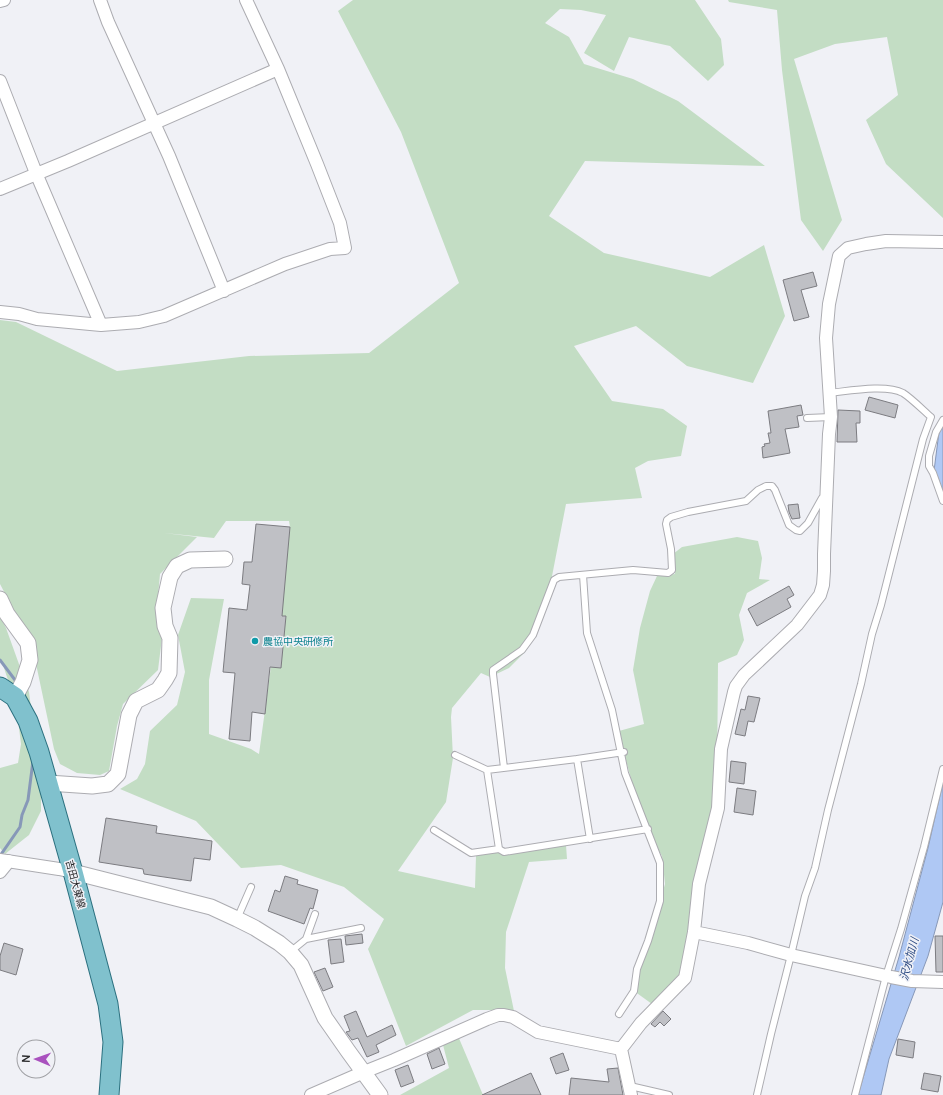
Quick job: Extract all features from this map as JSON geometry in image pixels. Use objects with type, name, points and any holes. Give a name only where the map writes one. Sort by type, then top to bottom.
[{"type":"main road","name":"吉田大東線","points":[[7,692],[28,721],[39,752],[108,1004],[113,1042],[109,1095]]},
{"type":"street","points":[[0,2],[4,0]]},
{"type":"street","points":[[100,0],[108,22],[187,200],[224,291]]},
{"type":"street","points":[[0,312],[19,314],[37,319],[101,325],[139,322],[164,316],[285,264],[330,248],[345,248],[340,223],[278,69],[246,0]]},
{"type":"street","points":[[0,189],[68,161],[278,69]]},
{"type":"street","points":[[0,81],[36,173],[101,325]]},
{"type":"street","points":[[630,1090],[622,1049],[642,1023],[685,978],[694,932],[699,884],[718,808],[721,749],[736,686],[744,675],[797,625],[820,595],[823,585],[826,496],[831,416],[826,338],[829,304],[839,256],[848,248],[886,241],[943,242]]},
{"type":"street","points":[[48,783],[92,786],[108,784],[118,774],[129,715],[136,701],[158,690],[169,673],[170,638],[165,626],[163,608],[170,577],[177,566],[190,560],[225,559]]},
{"type":"street","points":[[0,599],[7,614],[28,643],[30,660],[23,682],[7,692]]},
{"type":"street","points":[[0,872],[4,861],[73,872],[210,907],[237,919],[273,940],[290,952],[301,965],[325,1018],[380,1095]]},
{"type":"street","points":[[694,932],[748,943],[791,955],[888,977],[912,981],[943,982]]},
{"type":"street","points":[[311,1095],[498,1015],[513,1017],[538,1032],[622,1049]]},
{"type":"lane","points":[[757,1095],[805,896],[815,868],[872,634],[881,605],[923,439],[932,417],[902,393],[888,388],[829,393]]},
{"type":"lane","points":[[807,418],[831,416]]},
{"type":"lane","points":[[943,420],[936,432],[929,456],[929,466],[943,501]]},
{"type":"lane","points":[[504,768],[493,670],[522,650],[533,635],[554,580],[559,577],[604,572],[633,570],[668,572],[672,570],[671,549],[666,524],[667,520],[671,516],[746,501],[758,490],[766,486],[772,486],[775,490],[789,525],[796,530],[800,530],[808,523],[822,498],[826,496]]},
{"type":"lane","points":[[583,575],[587,633],[612,710],[623,753],[625,774],[648,829],[660,863],[660,901],[648,941],[637,969],[634,991],[618,1014]]},
{"type":"lane","points":[[455,755],[487,770],[623,753]]},
{"type":"lane","points":[[577,759],[590,838]]},
{"type":"lane","points":[[855,1095],[924,847],[943,769]]},
{"type":"lane","points":[[487,770],[499,849]]},
{"type":"lane","points":[[434,830],[471,853],[499,849],[504,852],[648,829]]},
{"type":"lane","points":[[237,919],[251,887]]},
{"type":"lane","points":[[306,939],[315,914]]},
{"type":"lane","points":[[290,952],[306,939],[361,928]]},
{"type":"lane","points":[[630,1090],[669,1095]]},
{"type":"green space","points":[[353,0],[695,0],[721,39],[724,65],[708,81],[670,46],[629,37],[614,71],[584,53],[606,15],[581,10],[560,9],[545,23],[569,37],[584,64],[633,79],[678,101],[765,166],[585,161],[549,216],[604,253],[710,277],[764,245],[785,316],[753,383],[687,366],[636,326],[574,346],[612,401],[663,409],[687,426],[681,456],[648,461],[635,468],[642,498],[566,504],[547,602],[541,623],[525,652],[509,668],[490,677],[481,673],[452,708],[453,758],[446,802],[398,871],[475,888],[476,856],[502,850],[566,845],[567,859],[529,862],[506,932],[505,968],[514,1011],[473,1010],[406,1046],[368,949],[384,919],[344,887],[281,865],[241,868],[196,821],[120,789],[137,779],[145,764],[150,731],[177,705],[185,672],[178,635],[191,598],[224,599],[209,680],[209,734],[251,749],[259,754],[290,527],[289,521],[226,521],[214,538],[164,533],[197,537],[160,574],[156,619],[162,638],[158,670],[123,704],[117,726],[109,771],[100,775],[77,773],[60,764],[54,749],[32,645],[0,584],[0,320],[16,322],[117,371],[249,356],[369,353],[459,283],[401,132],[338,11]]},
{"type":"green space","points":[[728,0],[943,0],[943,218],[886,164],[866,120],[898,95],[887,37],[835,44],[794,59],[842,220],[823,251],[801,220],[782,70],[777,10],[729,2]]},
{"type":"green space","points":[[737,537],[758,541],[762,558],[759,579],[770,580],[747,593],[739,615],[744,640],[737,655],[718,663],[717,787],[698,864],[686,972],[652,1004],[634,991],[665,884],[662,856],[649,833],[641,814],[619,731],[644,724],[633,670],[640,628],[650,591],[657,576],[675,574],[673,554],[682,547]]},
{"type":"green space","points":[[0,616],[6,628],[29,692],[41,785],[41,811],[29,835],[5,854],[0,848],[0,768],[18,763],[21,744],[16,704],[2,662],[0,661]]},
{"type":"green space","points":[[458,1036],[483,1095],[400,1095],[449,1068],[443,1045]]},
{"type":"water","points":[[943,426],[943,494],[934,471],[939,432]]},
{"type":"water","name":"沢水加川","points":[[943,782],[943,902],[928,956],[889,1059],[881,1095],[858,1095],[899,957],[928,848]]},
{"type":"building","points":[[813,272],[817,286],[801,290],[809,317],[794,321],[783,280]]},
{"type":"building","points":[[869,397],[898,405],[895,418],[865,410]]},
{"type":"building","points":[[801,405],[803,415],[797,416],[799,427],[785,429],[790,453],[763,458],[762,447],[765,446],[764,444],[770,443],[768,433],[771,433],[768,411]]},
{"type":"building","points":[[838,410],[860,411],[860,423],[856,423],[857,442],[837,442]]},
{"type":"building","points":[[798,504],[800,518],[792,519],[788,505]]},
{"type":"building","name":"農協中央研修所","points":[[256,524],[290,527],[282,616],[286,616],[281,668],[270,667],[265,714],[252,712],[250,741],[229,739],[235,673],[223,672],[229,608],[247,610],[250,585],[242,584],[244,562],[252,562]]},
{"type":"building","points":[[789,586],[794,595],[787,599],[791,607],[757,626],[748,609]]},
{"type":"building","points":[[748,696],[760,698],[754,722],[748,721],[745,736],[735,734],[741,709],[745,710]]},
{"type":"building","points":[[731,761],[746,763],[744,784],[729,782]]},
{"type":"building","points":[[737,788],[756,791],[753,815],[734,812]]},
{"type":"building","points":[[106,818],[157,826],[156,833],[212,841],[210,860],[194,858],[191,881],[144,874],[143,869],[99,862]]},
{"type":"building","points":[[285,876],[298,880],[297,884],[318,890],[313,909],[310,908],[304,924],[268,911],[275,890],[280,892]]},
{"type":"building","points":[[362,934],[363,943],[346,945],[345,936]]},
{"type":"building","points":[[935,936],[943,936],[943,972],[936,972]]},
{"type":"building","points":[[341,939],[344,962],[331,964],[328,940]]},
{"type":"building","points":[[4,943],[23,949],[16,975],[0,970],[0,956]]},
{"type":"building","points":[[325,968],[333,987],[323,991],[314,972]]},
{"type":"building","points":[[356,1011],[367,1037],[392,1025],[396,1035],[376,1045],[379,1052],[367,1057],[358,1038],[352,1040],[346,1032],[350,1031],[344,1016]]},
{"type":"building","points":[[663,1011],[671,1019],[664,1026],[660,1022],[655,1027],[651,1024]]},
{"type":"building","points":[[898,1039],[915,1042],[913,1058],[896,1055]]},
{"type":"building","points":[[439,1048],[445,1064],[432,1069],[427,1054]]},
{"type":"building","points":[[563,1053],[569,1070],[556,1074],[550,1058]]},
{"type":"building","points":[[408,1065],[414,1082],[401,1087],[395,1070]]},
{"type":"building","points":[[618,1068],[623,1095],[569,1095],[571,1078],[609,1082],[607,1069]]},
{"type":"building","points":[[531,1073],[541,1095],[482,1095]]},
{"type":"building","points":[[924,1073],[941,1076],[938,1092],[921,1089]]},
{"type":"waterway","points":[[0,660],[15,680]]},
{"type":"waterway","points":[[0,856],[20,827],[22,815],[28,800],[33,761]]},
{"type":"place","name":"農協中央研修所","points":[[255,641]]}]
